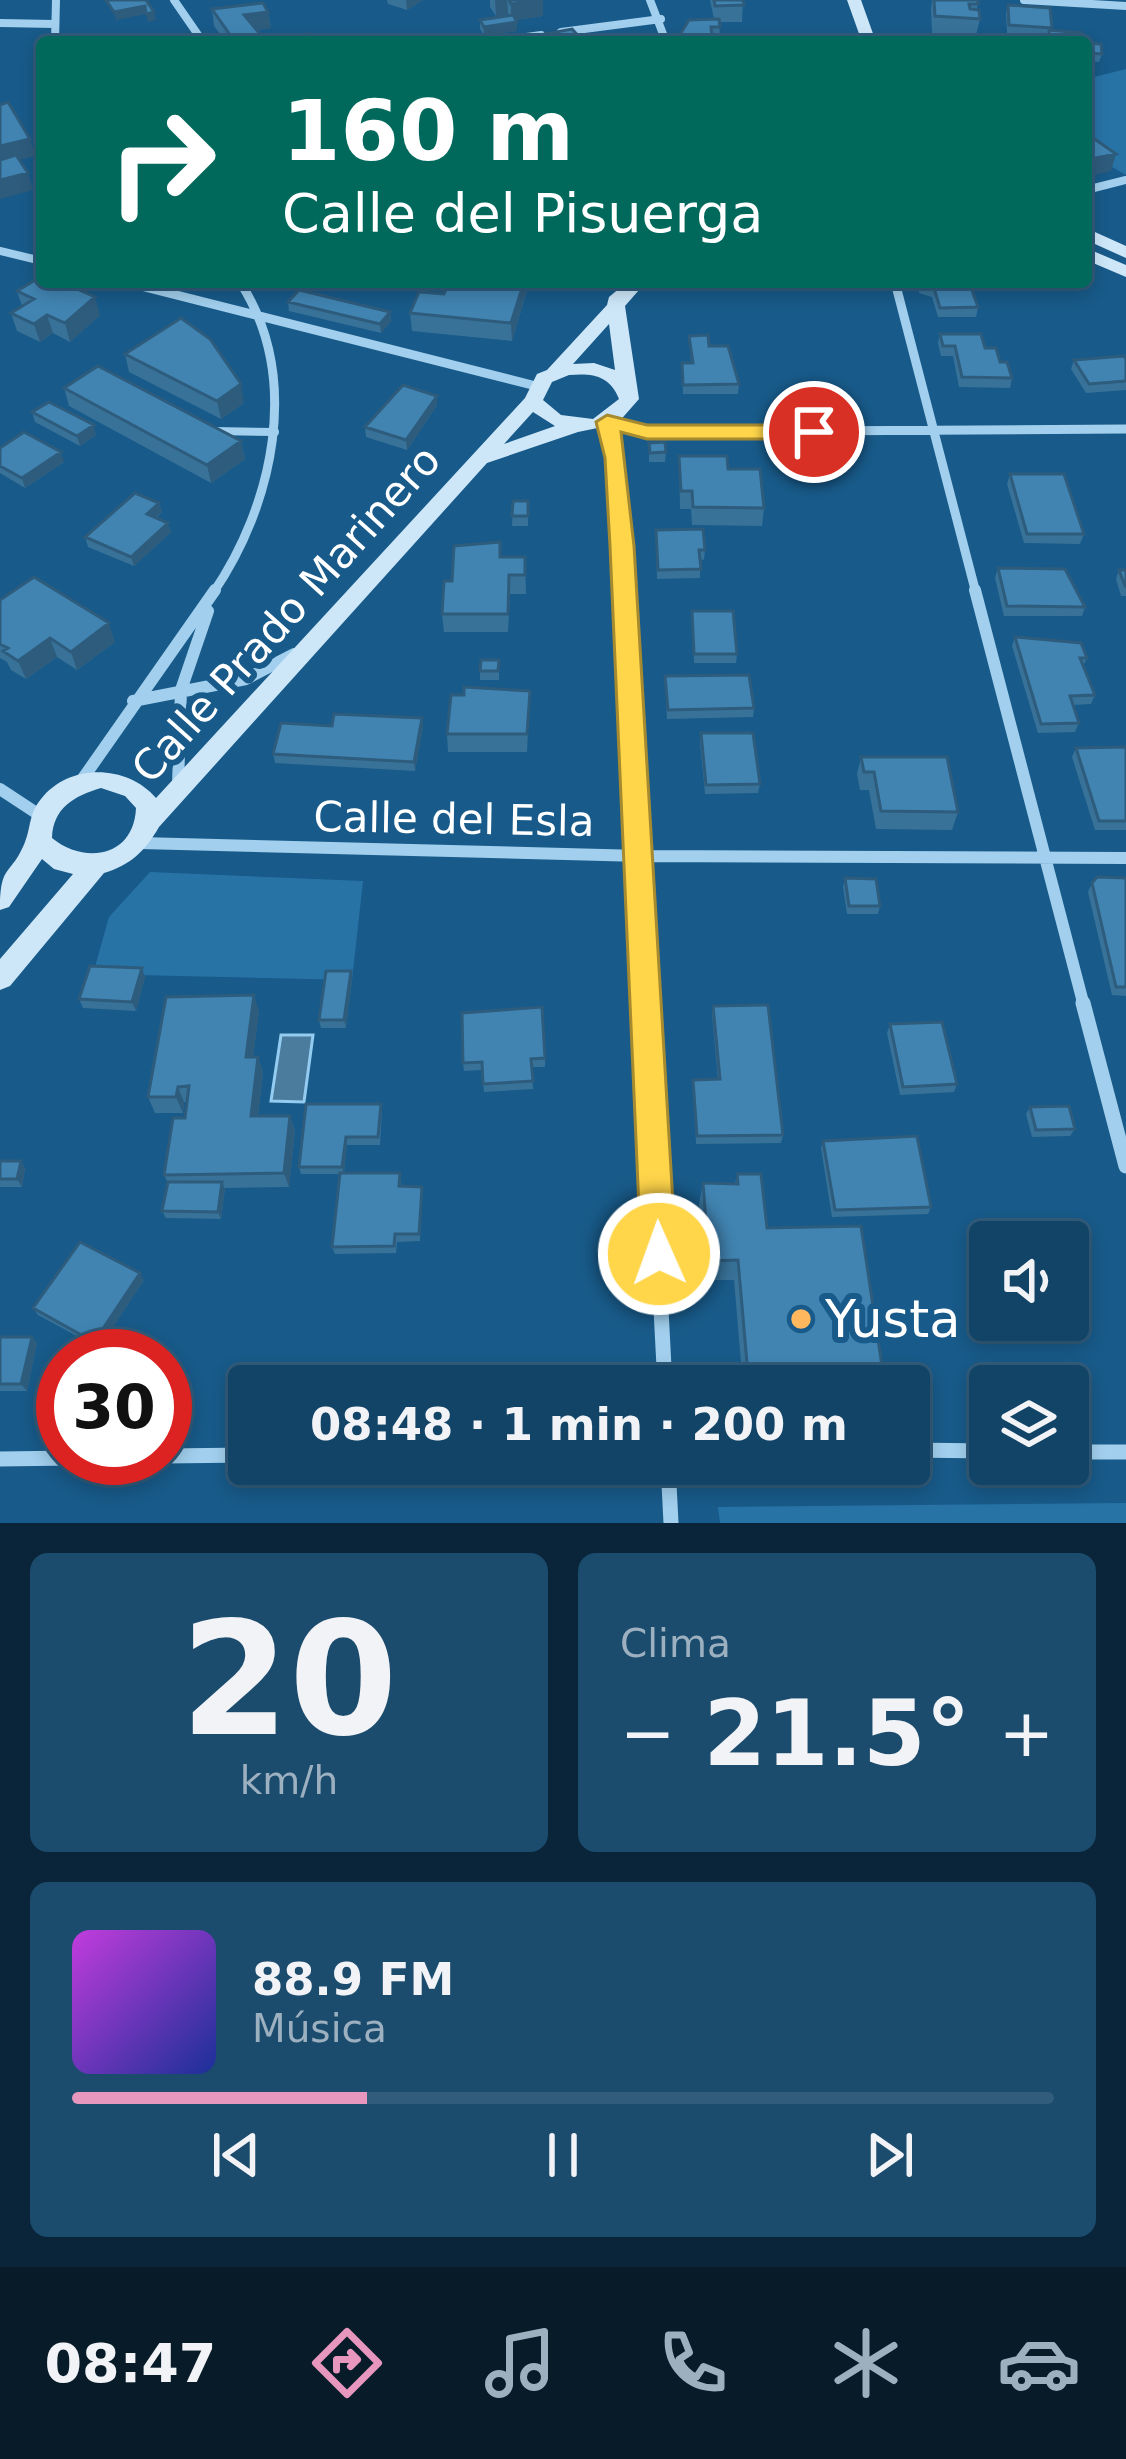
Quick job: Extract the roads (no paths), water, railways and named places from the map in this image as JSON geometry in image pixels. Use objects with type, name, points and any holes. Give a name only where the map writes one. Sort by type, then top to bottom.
[{"type":"street","points":[[55,36],[56,0]]},
{"type":"street","points":[[174,0],[199,36]]},
{"type":"street","points":[[650,0],[661,19],[661,36]]},
{"type":"street","points":[[854,0],[865,36]]},
{"type":"street","points":[[1024,0],[1126,6]]},
{"type":"street","points":[[535,36],[661,19]]},
{"type":"street","points":[[0,23],[54,23]]},
{"type":"street","points":[[1092,188],[1126,180]]},
{"type":"street","points":[[1092,236],[1126,253]]},
{"type":"street","points":[[0,251],[36,260]]},
{"type":"street","points":[[1092,256],[1126,272]]},
{"type":"street","points":[[149,288],[535,393],[556,422],[577,426],[609,421],[647,432],[1126,429]]},
{"type":"street","points":[[79,784],[133,701],[212,599],[260,513],[274,432],[275,393],[259,315],[243,288]]},
{"type":"street","points":[[897,288],[1126,1166]]},
{"type":"street","points":[[535,393],[614,291]]},
{"type":"street","points":[[609,421],[629,399],[614,291]]},
{"type":"street","points":[[555,372],[597,369],[627,387]]},
{"type":"street","name":"Calle Prado Marinero","points":[[145,831],[535,393]]},
{"type":"street","points":[[609,421],[616,458],[641,856],[664,1365]]},
{"type":"street","name":"Calle Prado Marinero","points":[[478,460],[577,426]]},
{"type":"street","points":[[178,794],[181,690],[212,599]]},
{"type":"street","points":[[133,701],[246,679],[316,643]]},
{"type":"street","points":[[0,789],[40,829],[50,857],[70,866],[94,866],[120,858],[145,831],[149,803],[139,789],[101,779],[56,797],[40,829],[0,899]]},
{"type":"street","name":"Calle del Esla","points":[[145,831],[641,856],[1126,858]]},
{"type":"street","points":[[0,978],[94,866]]},
{"type":"street","points":[[930,1450],[969,1451]]},
{"type":"street","points":[[1089,1452],[1126,1452]]},
{"type":"street","points":[[192,1456],[228,1455]]},
{"type":"street","points":[[0,1459],[36,1459]]},
{"type":"street","points":[[669,1485],[671,1523]]},
{"type":"lane","points":[[196,422],[216,432],[274,432]]},
{"type":"place","name":"Yusta","points":[[801,1319]]}]
